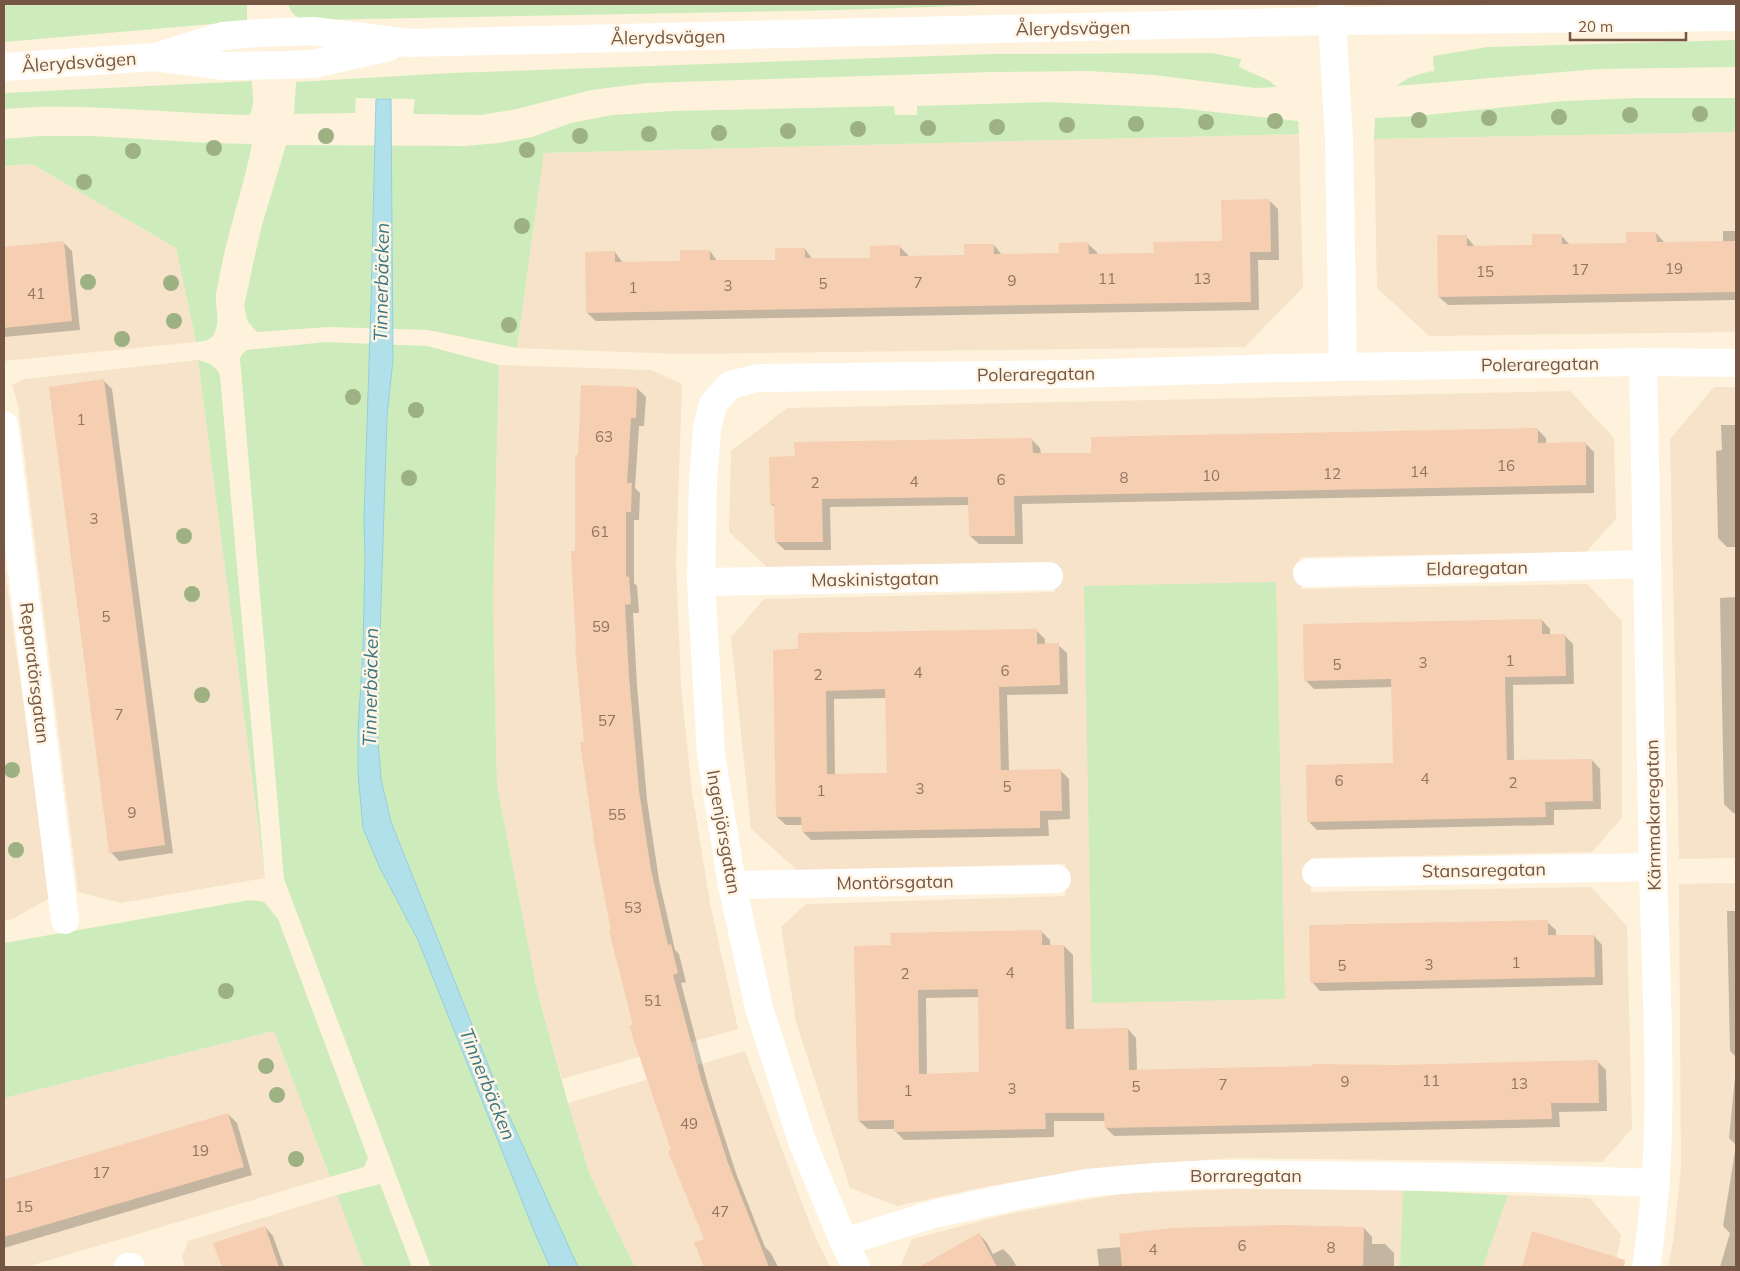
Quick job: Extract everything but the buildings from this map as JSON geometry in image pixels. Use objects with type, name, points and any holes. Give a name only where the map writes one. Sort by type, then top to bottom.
[{"type":"street","name":"Ålerydsvägen","points":[[4,67],[155,57],[222,36],[313,31],[410,43],[1332,13],[1736,17]]},
{"type":"street","points":[[1332,13],[1339,139],[1343,367]]},
{"type":"street","name":"Poleraregatan","points":[[730,385],[758,378],[1070,374],[1643,362],[1736,363]]},
{"type":"street","name":"Kärnmakaregatan","points":[[1643,362],[1653,867],[1659,1059],[1656,1183],[1646,1267]]},
{"type":"street","name":"Ingenjörsgatan","points":[[730,385],[713,404],[706,428],[702,482],[701,582],[711,754],[732,885],[766,1034],[802,1141],[856,1267]]},
{"type":"street","name":"Reparatörsgatan","points":[[4,425],[65,920]]},
{"type":"street","name":"Eldaregatan","points":[[1307,573],[1648,564]]},
{"type":"street","name":"Maskinistgatan","points":[[701,582],[1049,576]]},
{"type":"street","name":"Stansaregatan","points":[[1316,873],[1653,867]]},
{"type":"street","name":"Montörsgatan","points":[[732,885],[1058,879]]},
{"type":"street","name":"Borraregatan","points":[[844,1242],[934,1214],[1016,1196],[1087,1183],[1155,1177],[1215,1174],[1512,1178],[1656,1183]]},
{"type":"shaded area","points":[[1736,132],[1736,332],[1429,336],[1377,288],[1374,139]]},
{"type":"shaded area","points":[[1299,134],[1303,287],[1245,347],[681,354],[517,348],[544,153]]},
{"type":"shaded area","points":[[32,164],[176,248],[196,342],[4,361],[4,166]]},
{"type":"shaded area","points":[[198,360],[265,878],[121,903],[78,892],[18,405],[12,385],[25,379]]},
{"type":"shaded area","points":[[499,365],[651,370],[682,384],[676,563],[681,686],[692,792],[711,908],[738,1029],[562,1079],[537,990],[497,785],[493,600]]},
{"type":"shaded area","points":[[1714,387],[1736,387],[1736,858],[1679,859],[1670,439]]},
{"type":"shaded area","points":[[1570,391],[1614,438],[1616,519],[1586,552],[1300,557],[1301,589],[1587,584],[1622,621],[1622,818],[1592,852],[1311,858],[1311,892],[1591,887],[1627,926],[1632,1129],[1602,1162],[1235,1158],[1118,1166],[989,1186],[897,1206],[850,1188],[796,1022],[781,927],[806,904],[1065,896],[1065,864],[797,870],[751,829],[731,637],[764,599],[1055,592],[1054,563],[768,568],[729,532],[731,451],[787,408]]},
{"type":"shaded area","points":[[4,562],[50,898],[12,919],[4,921]]},
{"type":"shaded area","points":[[1736,883],[1736,1267],[1668,1267],[1673,1242],[1681,1168],[1679,884]]},
{"type":"shaded area","points":[[274,1031],[330,1177],[26,1267],[4,1267],[4,1098]]},
{"type":"shaded area","points":[[745,1051],[811,1227],[830,1267],[635,1267],[590,1175],[568,1103]]},
{"type":"shaded area","points":[[1237,1189],[1403,1190],[1400,1267],[900,1267],[912,1239],[1004,1215],[1118,1194]]},
{"type":"shaded area","points":[[337,1195],[364,1267],[185,1267],[182,1257],[188,1241]]},
{"type":"shaded area","points":[[1508,1195],[1590,1198],[1621,1235],[1615,1267],[1483,1267]]},
{"type":"green space","points":[[4,4],[247,4],[247,21],[4,42]]},
{"type":"green space","points":[[288,4],[1018,4],[841,10],[311,20],[296,16]]},
{"type":"green space","points":[[1736,40],[1736,67],[1598,69],[1397,86],[1414,76],[1434,71],[1433,56],[1487,47]]},
{"type":"green space","points":[[1212,53],[1241,59],[1239,67],[1268,80],[1277,87],[1256,88],[1154,75],[1089,71],[993,72],[647,83],[591,90],[517,109],[481,115],[413,114],[415,99],[356,98],[355,113],[294,114],[296,82],[451,73],[992,54]]},
{"type":"green space","points":[[252,81],[253,103],[249,115],[65,107],[4,109],[4,93]]},
{"type":"green space","points":[[1637,98],[1736,98],[1736,132],[1374,139],[1375,118],[1416,116],[1565,101]]},
{"type":"green space","points":[[1047,102],[1178,108],[1298,121],[1299,134],[544,153],[517,348],[428,330],[329,327],[257,332],[248,322],[244,307],[262,225],[286,145],[465,146],[499,143],[532,137],[571,123],[612,115],[673,111],[894,106],[895,115],[917,115],[917,106]]},
{"type":"green space","points":[[40,136],[92,136],[252,144],[222,262],[216,294],[217,323],[212,337],[196,342],[176,248],[32,164],[4,166],[4,139]]},
{"type":"green space","points":[[326,342],[427,346],[499,365],[493,600],[497,785],[537,990],[568,1103],[590,1175],[635,1267],[431,1267],[284,879],[240,359],[247,350]]},
{"type":"green space","points":[[198,360],[212,365],[220,376],[265,878]]},
{"type":"green space","points":[[1276,582],[1285,999],[1092,1003],[1084,586]]},
{"type":"green space","points":[[250,900],[264,902],[278,919],[368,1158],[364,1167],[330,1177],[274,1031],[4,1098],[4,943]]},
{"type":"green space","points":[[380,1184],[412,1267],[364,1267],[337,1195]]},
{"type":"green space","points":[[1403,1190],[1508,1195],[1483,1267],[1400,1267]]},
{"type":"water","name":"Tinnerbäcken","points":[[376,99],[391,99],[393,359],[387,417],[377,729],[381,779],[391,822],[502,1100],[578,1267],[550,1267],[418,940],[379,866],[363,828],[358,773],[358,731],[363,648],[364,518]]}]
